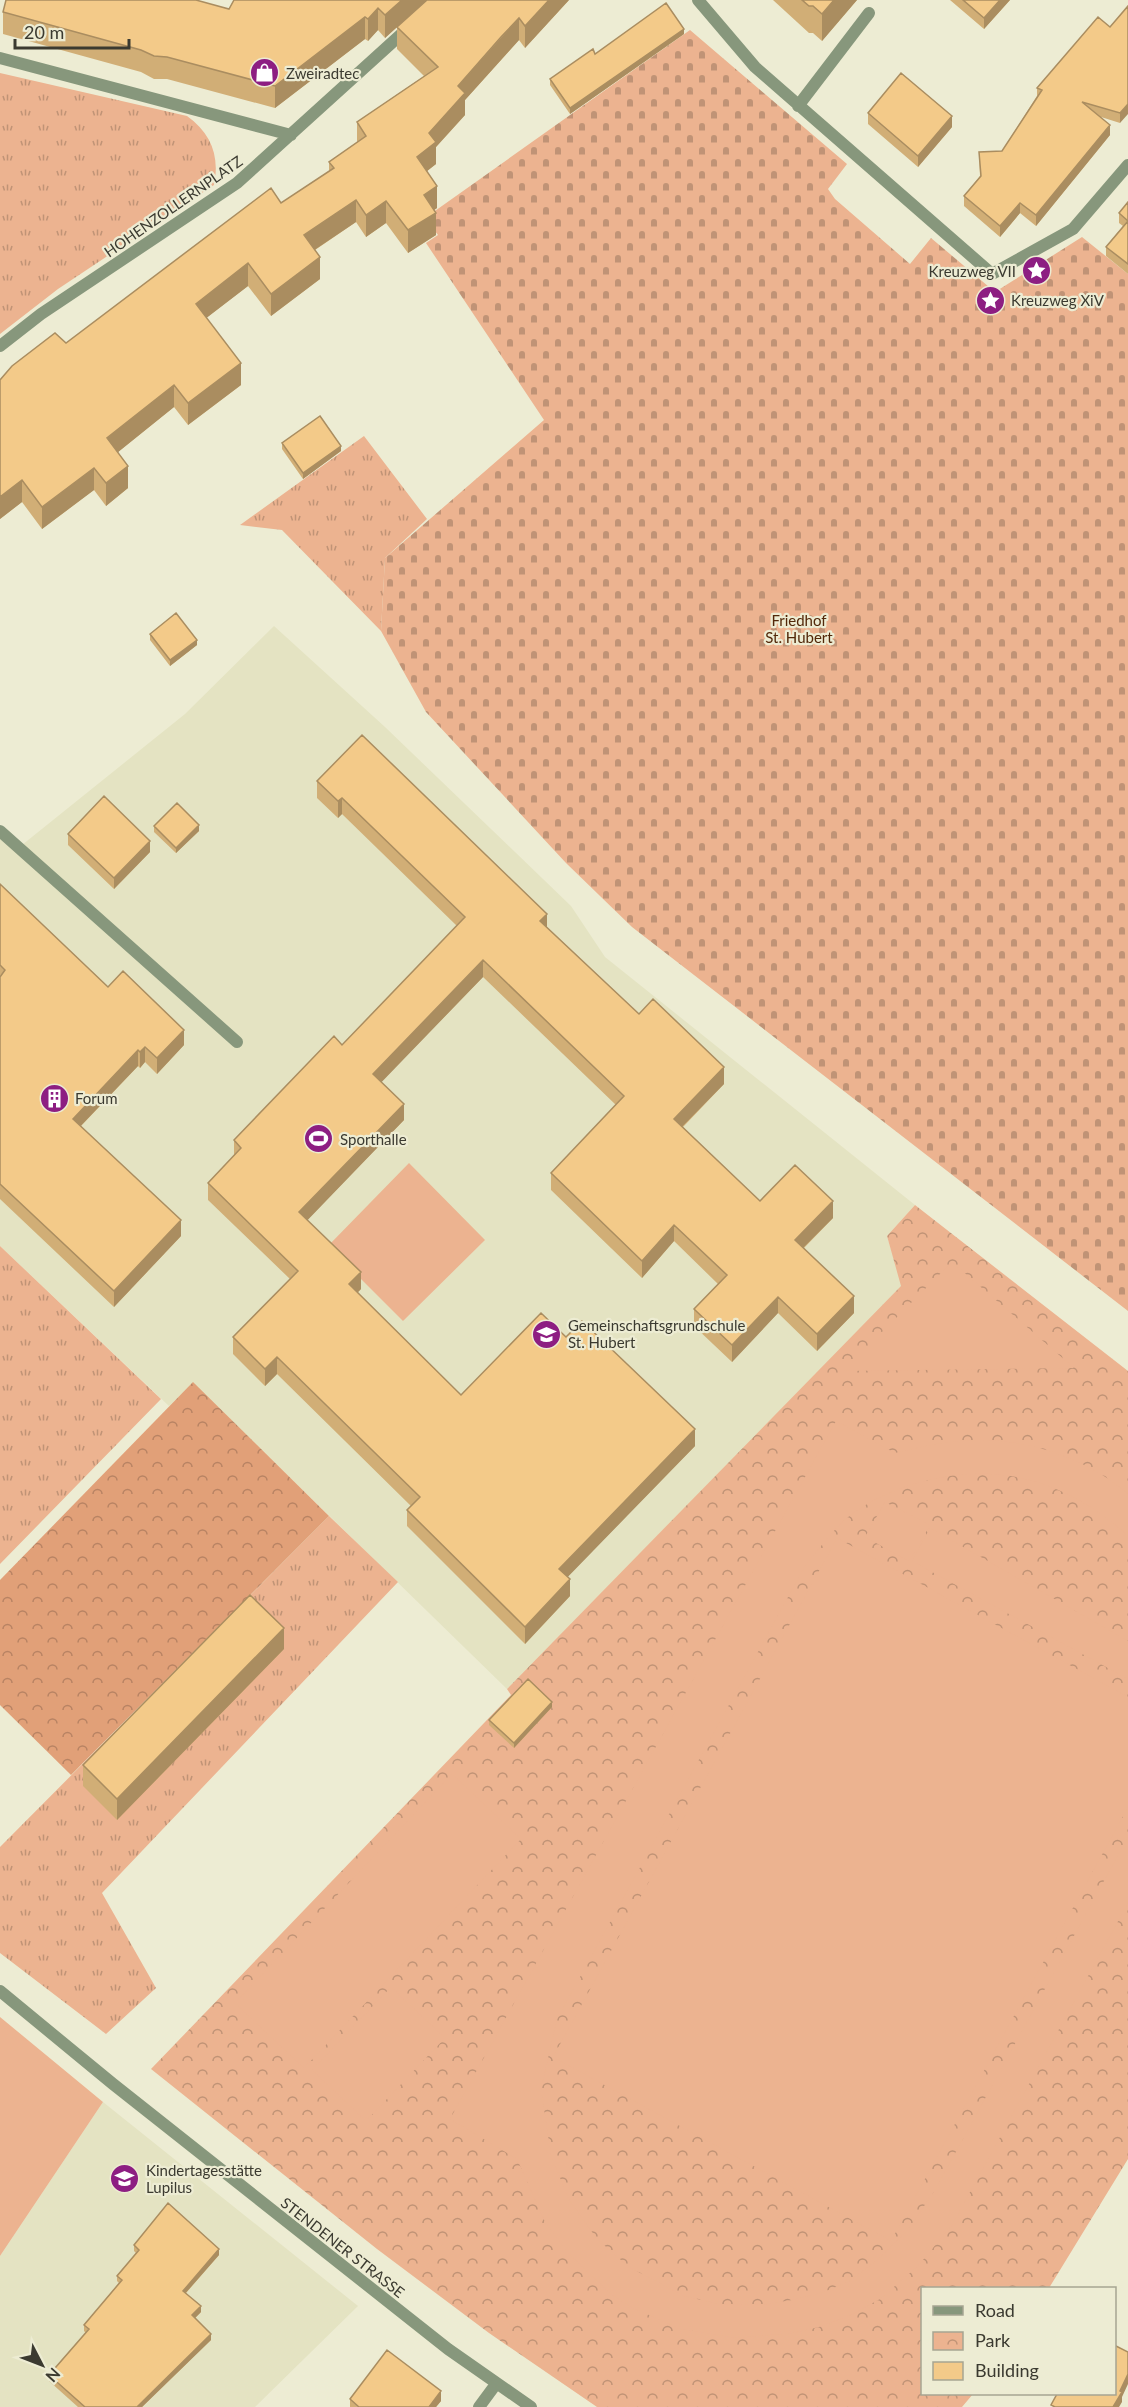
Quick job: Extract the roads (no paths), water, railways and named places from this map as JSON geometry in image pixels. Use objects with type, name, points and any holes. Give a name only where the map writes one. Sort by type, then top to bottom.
[{"type":"street","points":[[698,0],[755,67],[993,274],[1073,229],[1128,165]]},
{"type":"street","points":[[798,106],[869,13]]},
{"type":"street","name":"HOHENZOLLERNPLATZ","points":[[0,346],[41,314],[237,183],[413,24]]},
{"type":"street","points":[[0,58],[291,135]]},
{"type":"street","points":[[0,831],[237,1042]]},
{"type":"street","name":"STENDENER STRASSE","points":[[0,1991],[113,2084],[448,2349],[531,2407]]},
{"type":"street","points":[[479,2407],[496,2384]]},
{"type":"place","name":"Zweiradtec","points":[[265,73]]},
{"type":"place","name":"Kreuzweg VII","points":[[1037,271]]},
{"type":"place","name":"Kreuzweg XiV","points":[[990,300]]},
{"type":"place","name":"Forum","points":[[54,1098]]},
{"type":"place","name":"Sporthalle","points":[[319,1139]]},
{"type":"place","name":"Gemeinschaftsgrundschule St. Hubert","points":[[547,1334]]},
{"type":"place","name":"Kindertagesstätte Lupilus","points":[[125,2179]]},
{"type":"park label","name":"Friedhof St. Hubert","points":[[799,628]]}]
